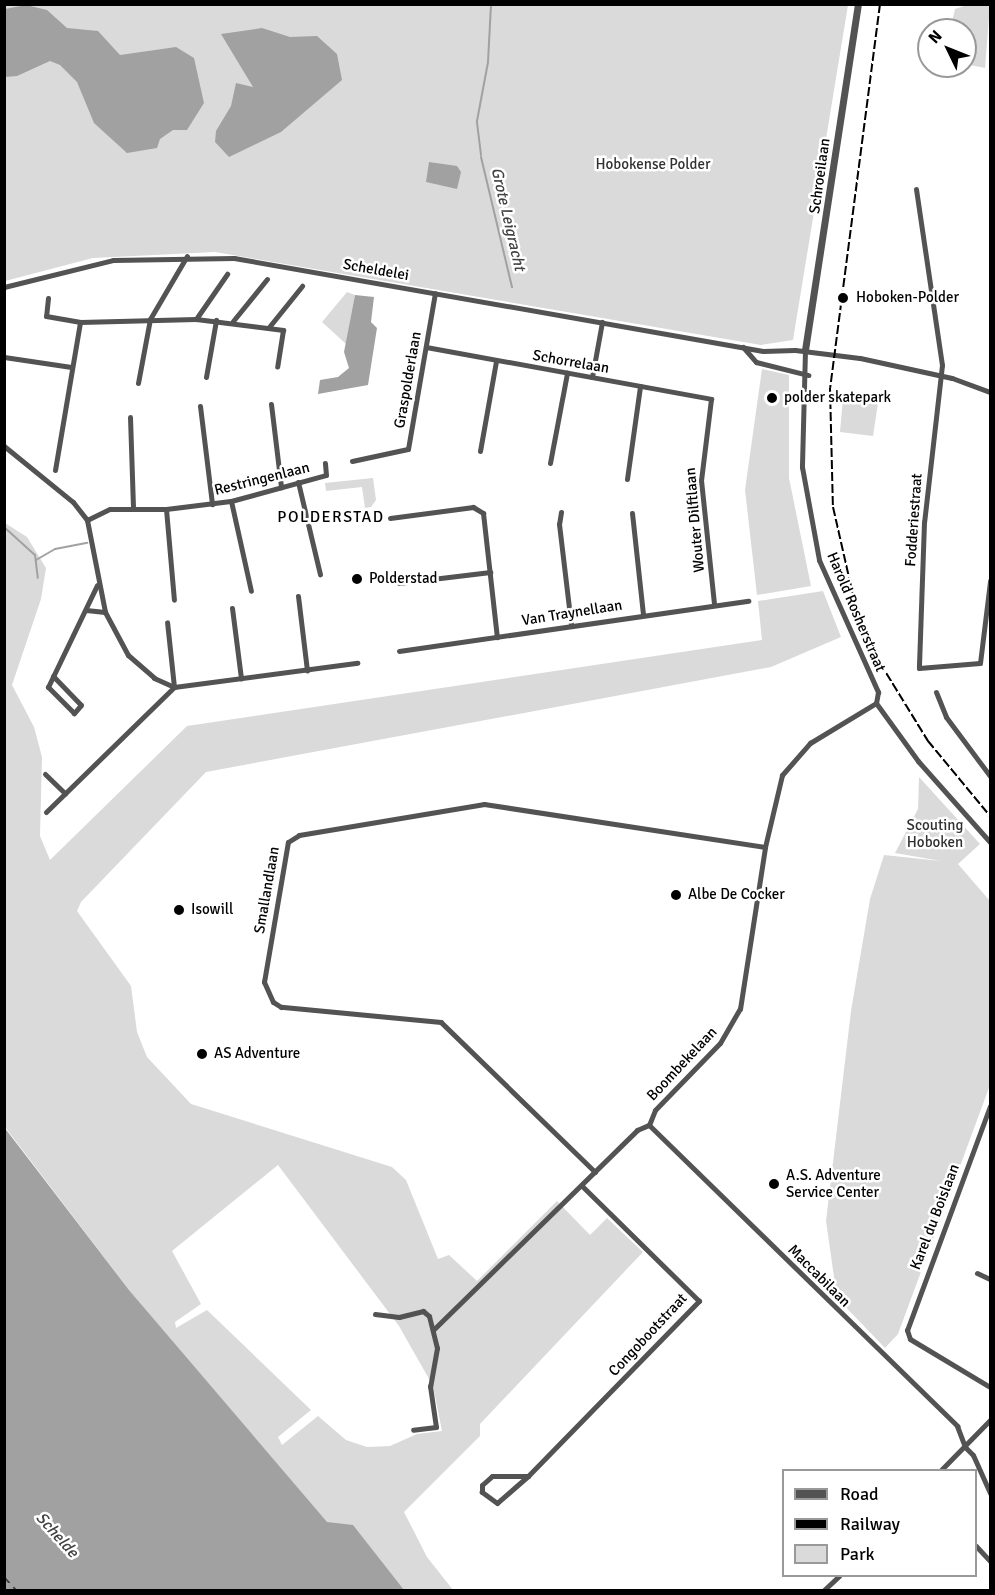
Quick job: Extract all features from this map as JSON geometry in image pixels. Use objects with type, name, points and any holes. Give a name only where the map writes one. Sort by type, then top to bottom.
[{"type":"street","name":"Schroeilaan","points":[[805,350],[858,4]]},
{"type":"street","points":[[916,189],[941,375]]},
{"type":"street","name":"Scheldelei","points":[[4,287],[113,260],[187,256],[234,258],[743,347],[805,350],[941,375],[990,392]]},
{"type":"street","points":[[138,383],[150,319],[187,256]]},
{"type":"street","points":[[196,319],[226,274]]},
{"type":"street","points":[[233,321],[267,279]]},
{"type":"street","points":[[269,327],[302,286]]},
{"type":"street","name":"Graspolderlaan","points":[[352,461],[408,449],[435,293]]},
{"type":"street","points":[[48,298],[46,316],[80,322],[196,319],[233,321],[283,330],[278,367]]},
{"type":"street","points":[[206,377],[216,320]]},
{"type":"street","points":[[55,470],[80,322]]},
{"type":"street","points":[[592,377],[602,322]]},
{"type":"street","name":"Schorrelaan","points":[[426,347],[711,399]]},
{"type":"street","name":"Scheldelei","points":[[743,347],[756,362],[808,375]]},
{"type":"street","name":"Harold Rosherstraat","points":[[805,350],[808,375],[802,467],[816,544],[878,692],[876,703],[918,761],[990,842]]},
{"type":"street","points":[[4,357],[72,367]]},
{"type":"street","points":[[480,452],[496,361]]},
{"type":"street","points":[[550,463],[567,373]]},
{"type":"street","name":"Fodderiestraat","points":[[941,375],[924,522],[919,668],[980,663],[990,581]]},
{"type":"street","points":[[627,478],[640,386]]},
{"type":"street","name":"Wouter Dilftlaan","points":[[711,399],[701,480],[714,603]]},
{"type":"street","points":[[271,404],[281,487]]},
{"type":"street","points":[[200,406],[212,504]]},
{"type":"street","points":[[130,417],[133,509]]},
{"type":"street","points":[[4,446],[73,502],[87,520],[95,543],[97,585],[105,612],[135,663],[174,687]]},
{"type":"street","name":"Restringenlaan","points":[[87,520],[106,509],[166,510],[231,501],[326,475],[325,463]]},
{"type":"street","points":[[298,482],[320,574]]},
{"type":"street","points":[[231,501],[251,591]]},
{"type":"street","points":[[390,518],[473,507],[483,513],[497,637]]},
{"type":"street","points":[[166,510],[174,600]]},
{"type":"street","points":[[561,512],[559,524],[571,626]]},
{"type":"street","points":[[632,513],[643,614]]},
{"type":"street","points":[[399,583],[490,572]]},
{"type":"street","points":[[53,676],[81,705],[74,713],[48,687],[53,676],[86,610],[97,585]]},
{"type":"street","points":[[298,596],[308,670]]},
{"type":"street","name":"Van Traynellaan","points":[[399,651],[714,603],[748,601]]},
{"type":"street","points":[[232,608],[241,678]]},
{"type":"street","points":[[86,610],[105,612]]},
{"type":"street","points":[[166,622],[174,687]]},
{"type":"street","points":[[46,812],[174,687],[357,663]]},
{"type":"street","points":[[936,692],[945,717],[990,776]]},
{"type":"street","name":"Boombekelaan","points":[[433,1330],[637,1130],[649,1125],[654,1110],[720,1043],[740,1009],[765,847],[778,788],[789,762],[810,743],[876,703]]},
{"type":"street","points":[[45,774],[65,793]]},
{"type":"street","name":"Smallandlaan","points":[[595,1172],[441,1022],[281,1007],[273,1002],[264,982],[288,842],[299,835],[484,804],[765,847]]},
{"type":"street","name":"Karel du Boislaan","points":[[990,1106],[910,1317],[909,1339],[990,1387]]},
{"type":"street","name":"Maccabilaan","points":[[649,1125],[957,1426],[965,1447],[974,1455],[990,1493]]},
{"type":"street","name":"Congobootstraat","points":[[528,1476],[492,1476],[482,1492],[497,1503],[528,1476],[699,1301],[582,1186]]},
{"type":"street","points":[[977,1273],[990,1279]]},
{"type":"street","points":[[375,1314],[399,1317],[423,1311],[433,1330],[437,1347],[430,1386],[436,1427],[413,1430]]},
{"type":"street","points":[[942,1469],[990,1420]]},
{"type":"street","points":[[977,1548],[990,1561]]},
{"type":"street","points":[[824,1590],[837,1577]]},
{"type":"green space","name":"Hobokense Polder","points":[[4,5],[848,5],[793,340],[761,345],[215,252],[93,258],[5,281]]},
{"type":"green space","points":[[967,5],[990,5],[985,68],[977,66],[977,18],[953,18],[955,9]]},
{"type":"green space","points":[[347,292],[355,295],[346,344],[322,322]]},
{"type":"green space","points":[[762,369],[789,375],[789,478],[811,586],[757,595],[745,490]]},
{"type":"green space","points":[[843,398],[878,403],[873,436],[840,432]]},
{"type":"green space","points":[[373,478],[376,500],[371,507],[365,508],[362,487],[326,491],[325,483]]},
{"type":"green space","points":[[5,523],[27,537],[46,568],[41,599],[12,685],[34,727],[42,757],[40,836],[50,860],[187,726],[762,640],[758,601],[823,591],[841,637],[771,667],[206,772],[81,902],[77,911],[131,986],[137,1032],[147,1057],[191,1104],[392,1167],[406,1180],[438,1259],[449,1255],[477,1281],[557,1201],[590,1235],[607,1218],[643,1252],[480,1424],[480,1436],[404,1512],[427,1557],[453,1590],[404,1590],[327,1523],[129,1290],[5,1127]],"holes":[[[278,1165],[399,1326],[433,1386],[442,1431],[417,1434],[390,1446],[367,1447],[346,1440],[318,1416],[282,1445],[278,1437],[311,1410],[207,1310],[176,1328],[175,1322],[201,1304],[172,1251]]]},
{"type":"green space","name":"Scouting Hoboken","points":[[919,777],[980,844],[958,864],[990,901],[990,1085],[898,1334],[885,1348],[837,1298],[826,1221],[851,1011],[870,899],[884,855],[941,861],[895,853],[918,809]]},
{"type":"water","points":[[26,5],[47,10],[67,28],[98,31],[120,55],[176,47],[194,58],[204,103],[187,130],[173,130],[160,139],[157,148],[127,153],[94,123],[77,82],[60,65],[50,61],[17,76],[5,77],[5,9]]},
{"type":"water","points":[[262,28],[290,37],[317,36],[337,54],[342,80],[281,132],[229,157],[215,142],[216,131],[231,106],[236,83],[253,87],[221,34]]},
{"type":"water","points":[[429,162],[457,166],[461,172],[457,189],[426,182]]},
{"type":"water","points":[[355,295],[374,297],[371,322],[377,328],[368,385],[318,394],[320,380],[338,377],[349,368],[344,352]]},
{"type":"water","name":"Schelde","points":[[4,1127],[129,1290],[327,1522],[353,1525],[404,1590],[5,1590]]},
{"type":"waterway","name":"Grote Leigracht","points":[[481,155],[477,121],[488,62],[491,4]]},
{"type":"waterway","name":"Grote Leigracht","points":[[481,157],[512,287]]},
{"type":"waterway","points":[[4,527],[35,555],[38,578]]},
{"type":"waterway","points":[[36,560],[55,549],[87,543]]},
{"type":"ferry route","points":[[4,1577],[16,1590]]},
{"type":"railway","points":[[880,4],[830,388],[833,507],[853,595],[880,663],[928,741],[990,816]]},
{"type":"place","name":"Hoboken-Polder","points":[[843,298]]},
{"type":"place","name":"polder skatepark","points":[[772,398]]},
{"type":"place","name":"Polderstad","points":[[357,579]]},
{"type":"place","name":"Albe De Cocker","points":[[676,895]]},
{"type":"place","name":"Isowill","points":[[179,910]]},
{"type":"place","name":"AS Adventure","points":[[202,1054]]},
{"type":"place","name":"A.S. Adventure Service Center","points":[[774,1184]]},
{"type":"district","name":"POLDERSTAD","points":[[331,517]]}]
